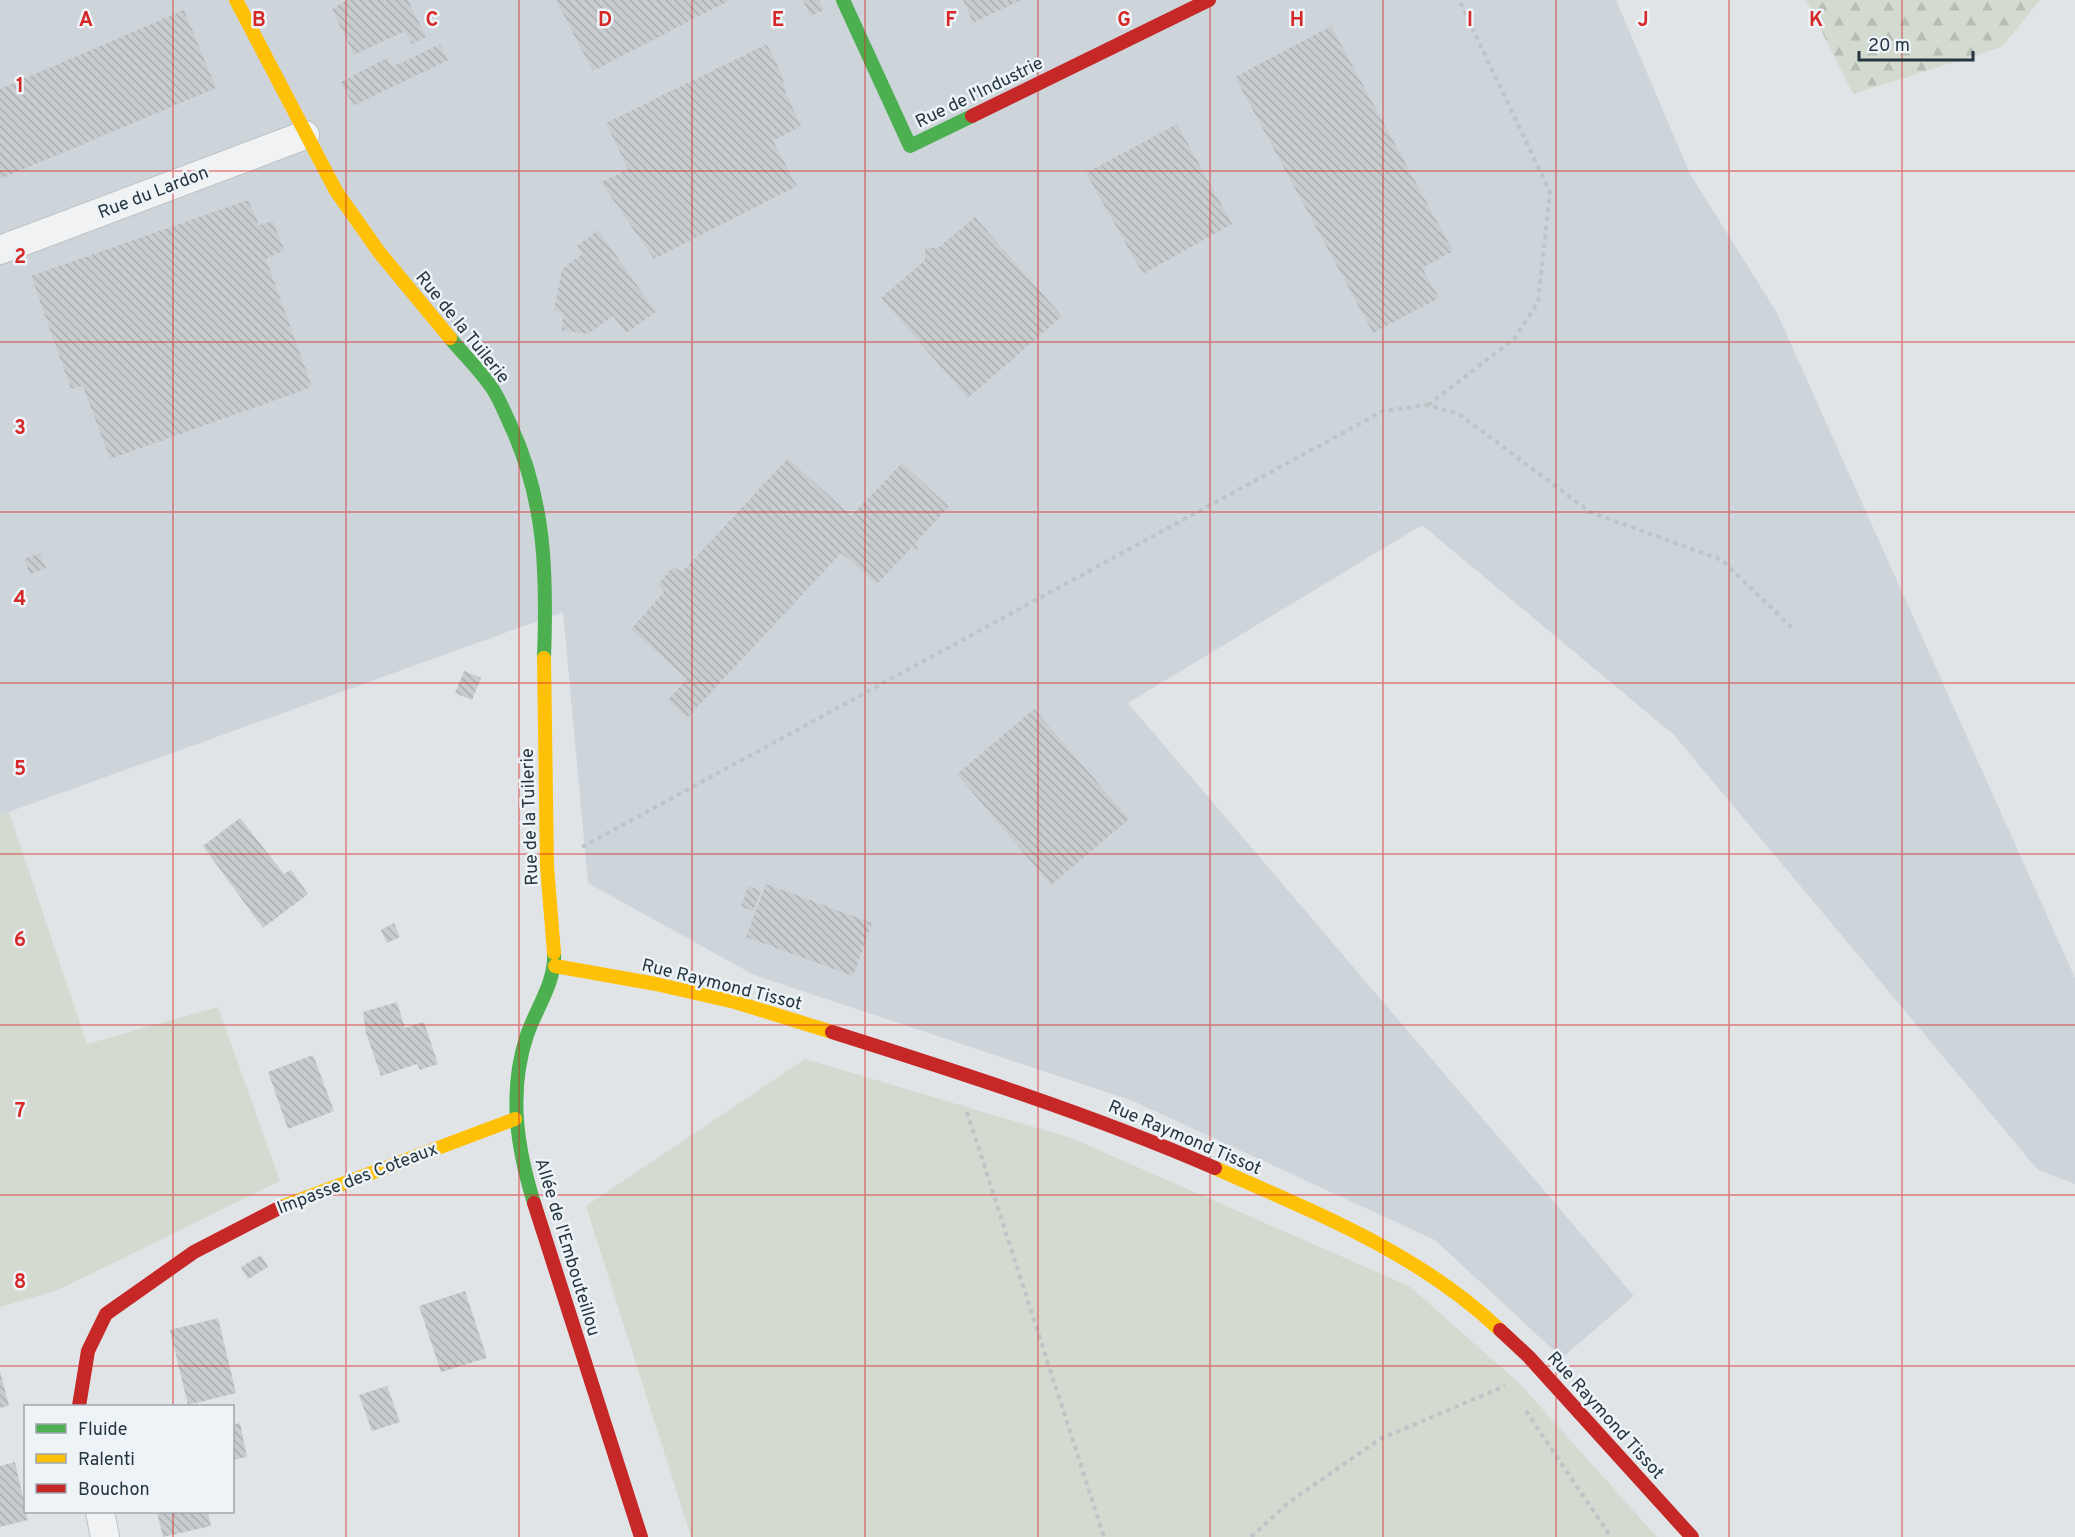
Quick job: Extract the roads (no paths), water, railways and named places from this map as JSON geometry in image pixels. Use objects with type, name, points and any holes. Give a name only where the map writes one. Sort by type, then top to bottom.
[{"type":"street","name":"Rue de la Tuilerie","points":[[236,0],[336,191],[379,252],[494,391],[530,473],[543,534],[546,587],[544,669],[547,866],[555,966]]},
{"type":"street","name":"Rue de l'Industrie","points":[[843,0],[910,146],[1209,0]]},
{"type":"street","name":"Rue du Lardon","points":[[0,250],[305,135]]},
{"type":"street","name":"Allée de l'Embouteillou","points":[[555,966],[526,1037],[517,1086],[515,1119],[523,1167],[536,1211],[641,1537]]},
{"type":"street","name":"Rue Raymond Tissot","points":[[555,966],[656,984],[735,1002],[987,1081],[1132,1132],[1350,1228],[1418,1264],[1480,1311],[1529,1357],[1692,1537]]},
{"type":"street","name":"Impasse des Coteaux","points":[[79,1405],[88,1351],[106,1314],[194,1252],[296,1199],[515,1119]]},
{"type":"street","points":[[100,1513],[105,1537]]}]
